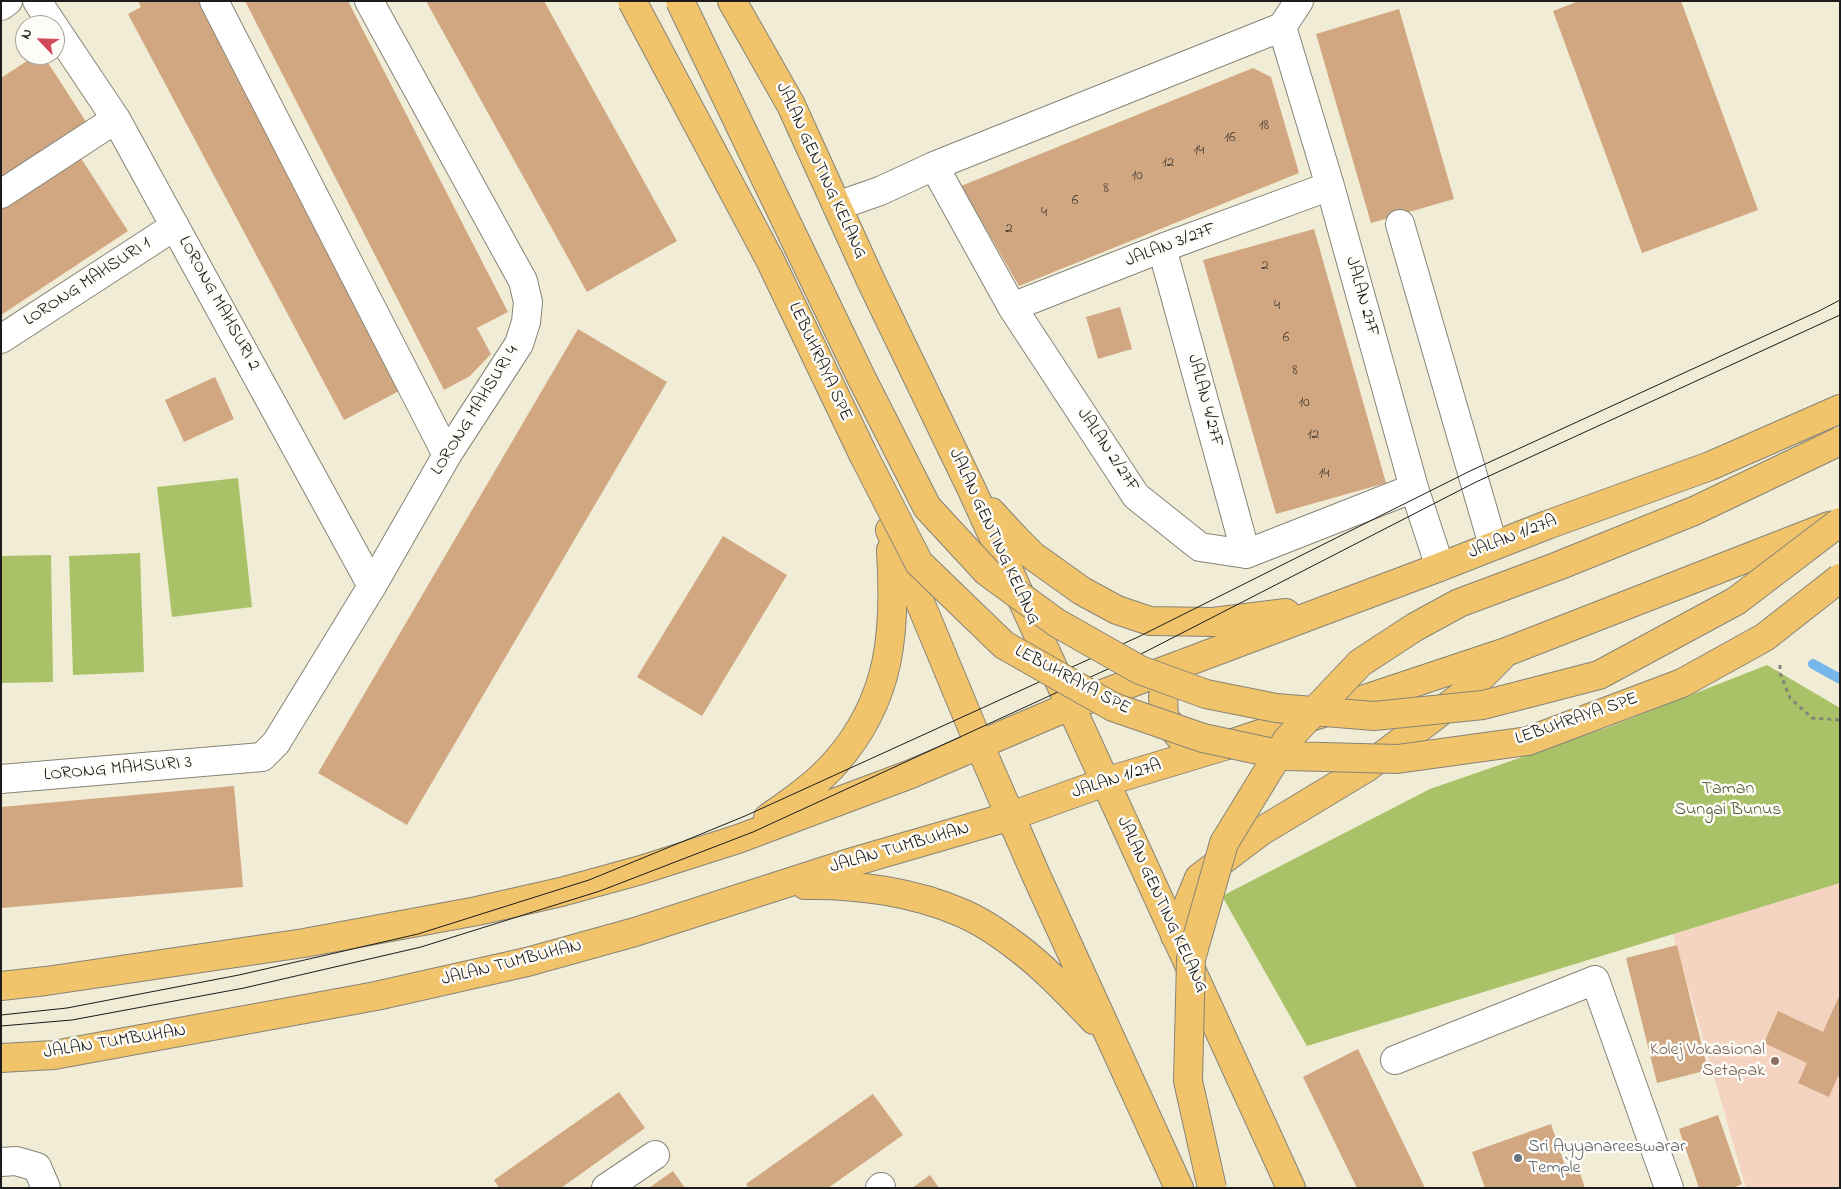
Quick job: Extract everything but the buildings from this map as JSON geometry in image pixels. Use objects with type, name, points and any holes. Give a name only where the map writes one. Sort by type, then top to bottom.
[{"type":"main road","points":[[624,1],[767,276],[890,530],[979,744],[1179,1188]]},
{"type":"main road","name":"LEBUHRAYA SPE","points":[[632,1],[770,260],[862,454],[919,563],[1004,645],[1113,707],[1203,738],[1287,756],[1397,760],[1528,741],[1682,682],[1765,637],[1840,578]]},
{"type":"main road","name":"LEBUHRAYA SPE","points":[[680,1],[861,377],[927,507],[987,572],[1057,624],[1140,670],[1206,694],[1276,708],[1374,716],[1483,705],[1599,675],[1736,601],[1840,522]]},
{"type":"main road","name":"JALAN GENTING KELANG","points":[[732,1],[791,105],[875,289],[971,488],[1291,1188]]},
{"type":"main road","name":"JALAN 1/27A","points":[[979,744],[1070,706],[1710,466],[1840,409]]},
{"type":"main road","points":[[1212,1188],[1188,1081],[1191,959],[1224,843],[1287,740],[1360,663],[1414,627],[1459,603],[1694,512],[1840,441]]},
{"type":"main road","points":[[971,488],[1003,526],[1033,556],[1082,591],[1117,610],[1150,621],[1213,622],[1278,614],[1349,601]]},
{"type":"main road","name":"JALAN 1/27A","points":[[1011,816],[1105,782],[1224,746],[1506,652],[1840,522]]},
{"type":"main road","points":[[738,839],[789,803],[835,763],[855,738],[876,698],[886,670],[890,650],[893,604],[890,530]]},
{"type":"main road","points":[[1175,936],[1199,878],[1260,832],[1366,768],[1464,694],[1506,652]]},
{"type":"main road","name":"JALAN 1/27A","points":[[1185,663],[1163,696],[1164,716],[1181,738],[1224,746]]},
{"type":"main road","points":[[1,986],[304,943],[477,911],[561,892],[641,870],[738,839],[911,774],[979,744]]},
{"type":"main road","name":"JALAN TUMBUHAN","points":[[1,1058],[54,1055],[376,996],[527,962],[635,932],[780,885],[1011,816]]},
{"type":"main road","points":[[780,885],[816,884],[884,891],[921,899],[962,913],[1018,948],[1056,981],[1109,1036]]},
{"type":"street","points":[[1,6],[8,1]]},
{"type":"street","name":"LORONG MAHSURI 2","points":[[37,1],[47,15]]},
{"type":"street","points":[[214,1],[447,455]]},
{"type":"street","name":"LORONG MAHSURI 4","points":[[234,760],[262,757],[276,744],[372,586],[447,455],[519,344],[526,322],[528,302],[523,281],[369,1]]},
{"type":"street","points":[[837,206],[880,191],[934,166],[1282,27],[1300,1]]},
{"type":"street","name":"JALAN 27F","points":[[1282,27],[1330,186],[1414,488],[1440,567]]},
{"type":"street","name":"LORONG MAHSURI 2","points":[[65,42],[116,119],[372,586]]},
{"type":"street","points":[[1,194],[116,119]]},
{"type":"street","name":"JALAN 2/27F","points":[[934,166],[1012,307],[1136,496],[1200,547],[1246,554]]},
{"type":"street","name":"JALAN 3/27F","points":[[1012,307],[1162,248],[1330,186]]},
{"type":"street","points":[[1400,224],[1493,546]]},
{"type":"street","name":"LORONG MAHSURI 1","points":[[1,339],[175,226]]},
{"type":"street","name":"JALAN 4/27F","points":[[1162,248],[1246,554]]},
{"type":"street","points":[[1246,554],[1414,488]]},
{"type":"street","name":"LORONG MAHSURI 3","points":[[1,779],[234,760]]},
{"type":"street","points":[[1395,1060],[1595,980],[1669,1188]]},
{"type":"street","points":[[606,1188],[655,1155]]},
{"type":"street","points":[[1,1162],[16,1161],[37,1167],[46,1188]]},
{"type":"path","points":[[1780,658],[1780,673],[1790,698],[1812,718],[1840,720]]},
{"type":"shaded area","name":"Kolej Vokasional Setapak","points":[[1840,883],[1840,1188],[1746,1188],[1673,934]]},
{"type":"green space","points":[[238,478],[252,607],[172,617],[157,487]]},
{"type":"green space","points":[[140,553],[144,672],[73,675],[69,556]]},
{"type":"green space","points":[[51,555],[53,682],[1,683],[1,556]]},
{"type":"green space","name":"Taman Sungai Bunus","points":[[1767,665],[1840,708],[1840,883],[1307,1046],[1222,896],[1430,789],[1609,727]]},
{"type":"waterway","points":[[1813,664],[1840,679]]},
{"type":"tram line","points":[[1,1015],[67,1008],[239,975],[418,934],[589,880],[745,816],[1138,637],[1470,471],[1840,300]]},
{"type":"tram line","points":[[1,1026],[72,1020],[244,988],[421,947],[600,891],[753,832],[1145,652],[1476,482],[1840,315]]},
{"type":"place","name":"Kolej Vokasional Setapak","points":[[1775,1061]]},
{"type":"place","name":"Sri Ayyanareeswarar Temple","points":[[1518,1158]]}]
